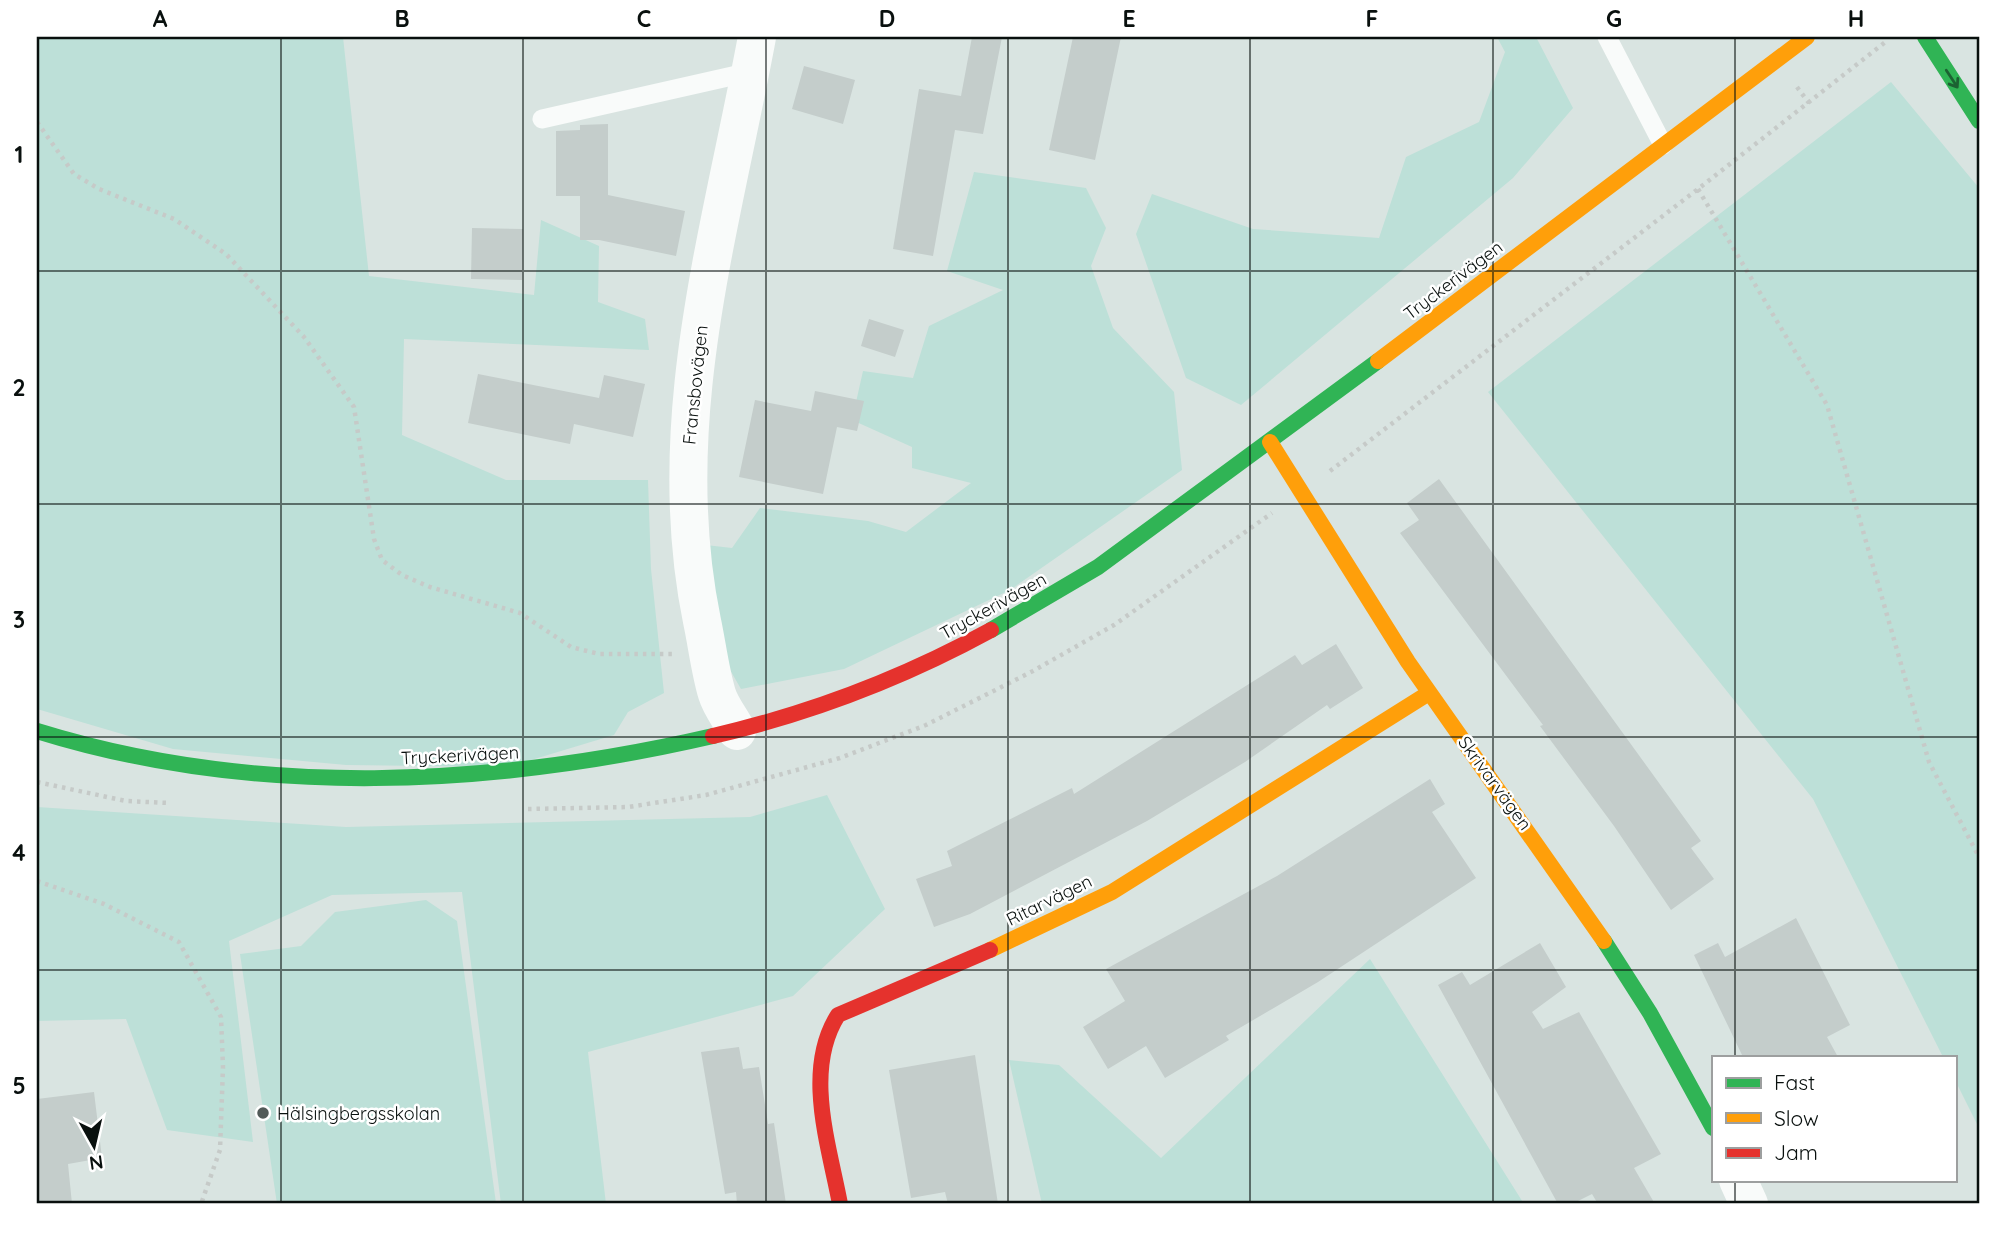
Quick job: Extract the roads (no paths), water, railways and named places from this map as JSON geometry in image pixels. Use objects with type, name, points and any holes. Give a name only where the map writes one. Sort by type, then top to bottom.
[{"type":"main road","points":[[1925,37],[1979,121]]},
{"type":"main road","name":"Tryckerivägen","points":[[37,731],[129,756],[214,770],[318,778],[395,778],[534,770],[646,753],[737,731],[844,697],[956,649],[1052,596],[1270,442],[1802,38]]},
{"type":"main road","name":"Skrivarvägen","points":[[1270,442],[1429,693],[1620,961],[1658,1023],[1712,1126]]},
{"type":"main road","name":"Ritarvägen","points":[[840,1204],[821,1069],[825,1037],[838,1015],[996,947],[1112,892],[1177,854],[1429,693]]},
{"type":"street","name":"Fransbovägen","points":[[737,731],[718,695],[690,544],[686,489],[690,402],[704,309],[754,54]]},
{"type":"street","points":[[1739,1182],[1748,1204]]},
{"type":"lane","points":[[1607,37],[1663,145]]},
{"type":"lane","points":[[541,119],[754,54]]},
{"type":"place","name":"Hälsingbergsskolan","points":[[263,1113]]}]
